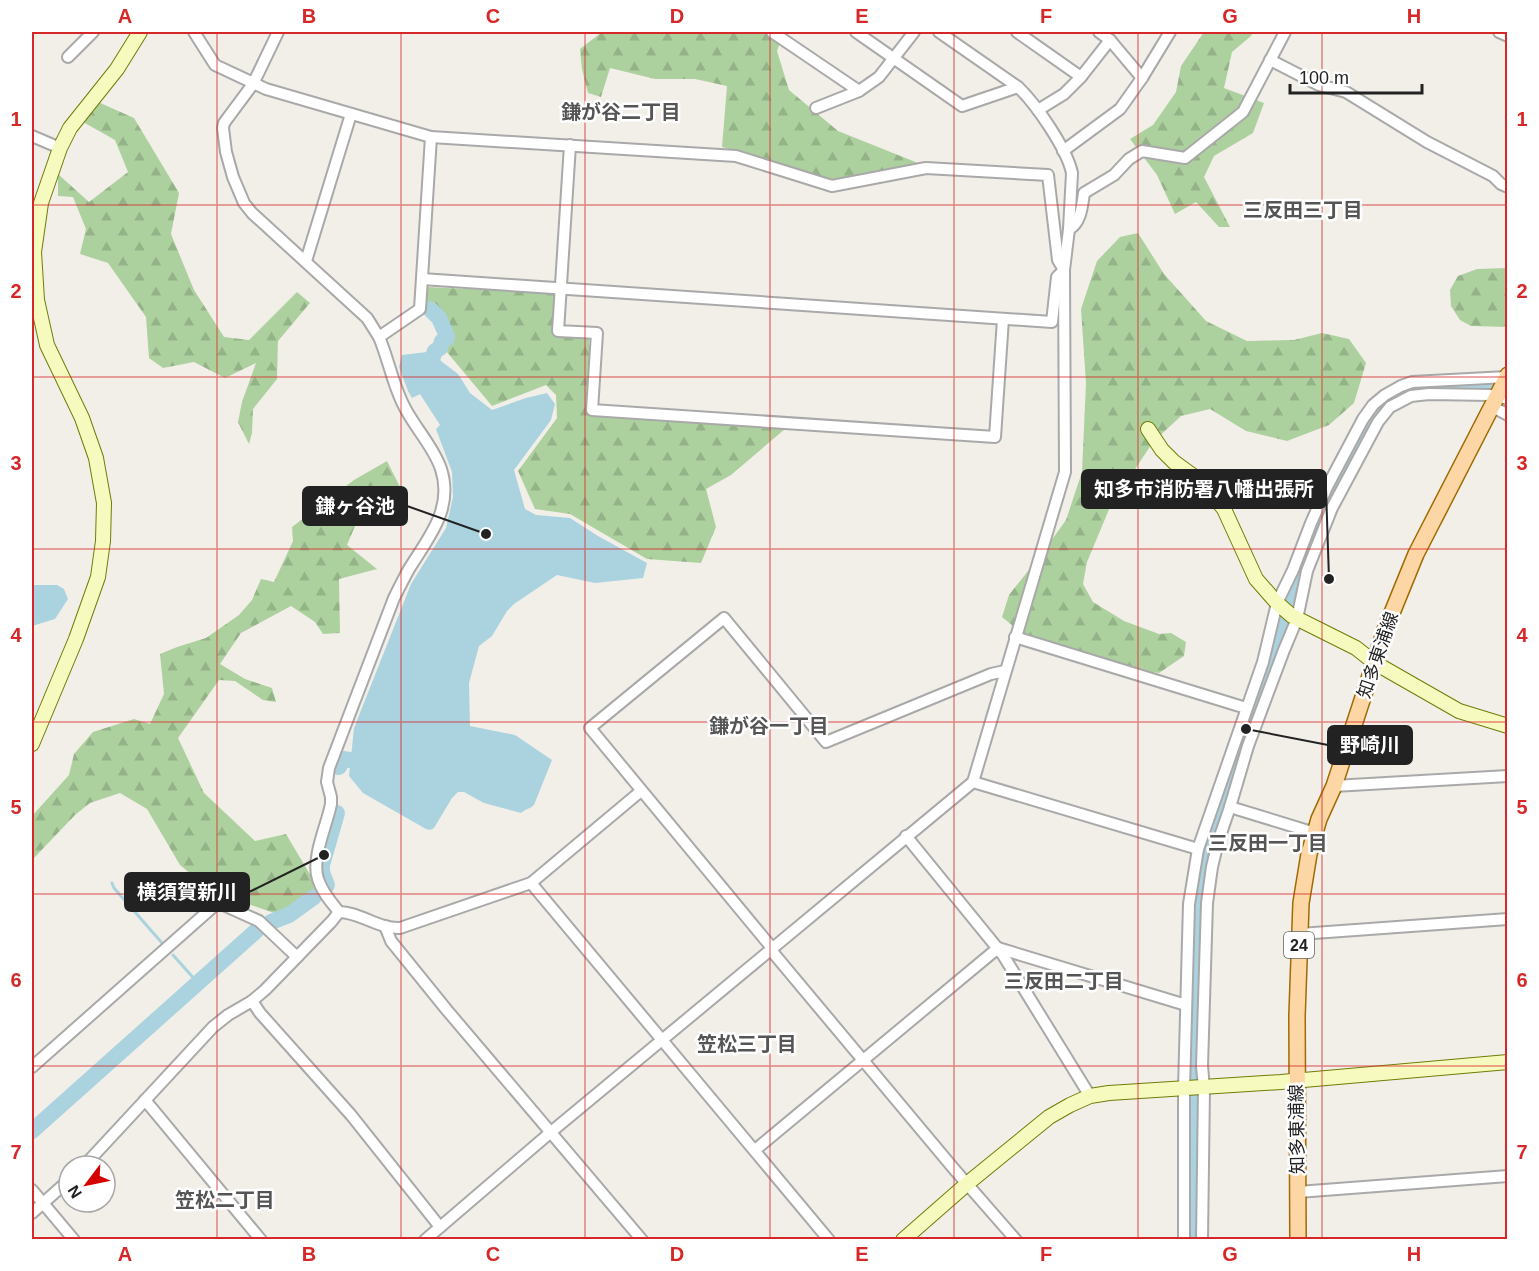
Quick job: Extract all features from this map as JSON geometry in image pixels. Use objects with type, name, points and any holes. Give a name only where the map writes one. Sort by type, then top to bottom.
[{"type":"main road","name":"知多東浦線","points":[[1298,1239],[1297,1080],[1300,934],[1304,880],[1309,854],[1319,819],[1334,786],[1385,630],[1416,554],[1503,389]]},
{"type":"street","points":[[68,57],[93,32]]},
{"type":"street","points":[[32,744],[76,639],[98,577],[103,541],[104,503],[96,458],[82,418],[47,345],[37,300],[33,252],[41,203],[60,148],[70,128],[117,69],[140,32]]},
{"type":"street","points":[[194,32],[216,65],[254,84],[431,137],[736,156],[832,186],[926,168],[1048,176],[1058,260],[1064,270]]},
{"type":"street","points":[[278,32],[254,84],[224,123],[223,136],[233,177],[244,203],[252,213],[367,318],[379,337],[402,402],[436,458],[441,470],[444,495],[439,520],[432,536],[408,571],[390,606],[329,768],[327,782],[332,804],[316,865],[321,887],[339,912]]},
{"type":"street","points":[[772,32],[859,91]]},
{"type":"street","points":[[856,32],[962,106],[1018,87]]},
{"type":"street","points":[[816,108],[859,91],[879,77],[914,32]]},
{"type":"street","points":[[425,1239],[771,948],[973,782],[1065,472],[1064,270],[1072,173],[1064,151],[1028,97],[1018,87],[939,32]]},
{"type":"street","points":[[1017,32],[1081,77]]},
{"type":"street","points":[[1099,32],[1110,40],[1142,78]]},
{"type":"street","points":[[1064,151],[1120,109],[1142,78],[1169,32]]},
{"type":"street","points":[[1069,229],[1074,227],[1078,221],[1084,194],[1114,175],[1129,159],[1142,151],[1185,158],[1243,112],[1285,32]]},
{"type":"street","points":[[1499,32],[1508,36]]},
{"type":"street","points":[[1038,110],[1064,94],[1081,77],[1110,40]]},
{"type":"street","points":[[1270,60],[1319,85],[1346,92],[1427,142],[1493,176],[1508,187]]},
{"type":"street","points":[[306,261],[351,114]]},
{"type":"street","points":[[32,136],[60,148]]},
{"type":"street","points":[[379,337],[420,309],[431,137]]},
{"type":"street","points":[[570,145],[558,331],[597,333],[592,411],[995,437],[1003,319]]},
{"type":"street","points":[[422,279],[1052,322],[1057,277],[1064,270]]},
{"type":"street","points":[[1184,1239],[1194,1088],[1202,1066],[1207,903],[1212,867],[1248,746],[1284,650],[1293,570],[1327,488],[1363,419],[1373,405],[1392,391],[1412,382],[1503,389]]},
{"type":"street","points":[[1503,389],[1508,415]]},
{"type":"street","points":[[1202,1239],[1194,1088],[1186,1005],[1189,903],[1198,849],[1246,708],[1263,662],[1307,572],[1332,508],[1378,422],[1390,407],[1411,396],[1503,389]]},
{"type":"street","points":[[1148,429],[1162,450],[1196,478],[1224,509],[1256,579],[1287,612],[1356,648],[1375,663],[1459,711],[1508,726]]},
{"type":"street","points":[[1005,671],[991,674],[826,742],[724,618],[590,728],[863,1060],[1016,1239]]},
{"type":"street","points":[[1015,637],[1246,708]]},
{"type":"street","points":[[1334,786],[1508,776]]},
{"type":"street","points":[[973,782],[1198,849]]},
{"type":"street","points":[[339,912],[349,912],[385,926],[400,928],[531,883],[641,790]]},
{"type":"street","points":[[1230,807],[1315,832]]},
{"type":"street","points":[[906,836],[998,948],[1090,1096]]},
{"type":"street","points":[[531,883],[829,1239]]},
{"type":"street","points":[[32,1067],[217,902],[259,921],[297,957]]},
{"type":"street","points":[[95,1154],[213,1027],[265,990],[339,912]]},
{"type":"street","points":[[1300,934],[1508,919]]},
{"type":"street","points":[[385,926],[391,941],[439,1000],[642,1239]]},
{"type":"street","points":[[998,948],[1186,1005]]},
{"type":"street","points":[[755,1150],[998,948]]},
{"type":"street","points":[[252,1001],[260,1013],[351,1115],[440,1227]]},
{"type":"street","points":[[903,1239],[1049,1117],[1090,1096],[1508,1062]]},
{"type":"street","points":[[145,1100],[261,1239]]},
{"type":"street","points":[[1298,1192],[1508,1176]]},
{"type":"street","points":[[32,1190],[74,1239]]},
{"type":"street","points":[[32,1213],[57,1191]]},
{"type":"green space","points":[[602,32],[764,32],[780,43],[777,51],[789,90],[838,131],[918,163],[834,181],[722,147],[727,86],[695,79],[655,79],[610,68],[601,97],[588,93],[580,49]]},
{"type":"green space","points":[[1204,32],[1253,32],[1232,52],[1224,88],[1264,103],[1253,133],[1214,156],[1204,177],[1230,227],[1219,227],[1196,202],[1175,214],[1157,175],[1130,139],[1153,125],[1176,92],[1181,66]]},
{"type":"green space","points":[[98,102],[134,118],[179,193],[171,234],[194,290],[224,337],[249,340],[297,292],[310,303],[278,341],[277,379],[253,409],[249,444],[238,422],[242,402],[256,363],[225,378],[194,362],[163,368],[149,358],[146,317],[108,263],[80,254],[86,229],[73,197],[58,196],[58,174],[89,202],[128,172],[115,140],[83,122]]},
{"type":"green space","points":[[1138,233],[1164,274],[1206,321],[1247,341],[1294,340],[1322,333],[1349,339],[1366,363],[1354,403],[1329,425],[1287,441],[1246,431],[1210,409],[1181,416],[1153,442],[1110,507],[1087,562],[1083,584],[1093,602],[1124,621],[1159,634],[1171,633],[1186,642],[1184,656],[1159,673],[1118,668],[1025,636],[1002,617],[1009,595],[1066,520],[1082,472],[1086,383],[1081,309],[1097,261],[1120,237]]},
{"type":"green space","points":[[1507,268],[1507,327],[1471,326],[1460,320],[1451,306],[1450,290],[1458,276],[1477,269]]},
{"type":"green space","points":[[427,287],[555,293],[555,332],[589,337],[590,413],[785,429],[731,475],[706,489],[716,527],[701,563],[647,559],[570,514],[535,509],[518,471],[557,418],[556,395],[546,385],[492,406],[436,339],[449,330],[435,307],[427,305]]},
{"type":"green space","points":[[387,461],[403,493],[363,507],[347,545],[377,569],[339,579],[340,633],[323,634],[315,622],[291,606],[241,633],[220,664],[245,679],[272,688],[276,702],[263,700],[235,681],[219,680],[178,738],[204,793],[255,841],[286,834],[318,888],[277,914],[211,891],[180,865],[147,809],[120,793],[90,803],[75,815],[34,858],[32,856],[32,816],[69,775],[74,754],[93,732],[134,719],[150,724],[164,694],[160,654],[206,638],[239,615],[252,600],[261,579],[274,582],[293,541],[292,527],[354,480]]},
{"type":"water","points":[[435,351],[441,361],[458,374],[470,393],[492,410],[547,393],[555,404],[551,420],[514,470],[525,509],[536,515],[570,518],[647,563],[643,578],[595,583],[557,575],[507,611],[492,636],[479,646],[469,683],[470,726],[515,735],[552,760],[534,805],[521,813],[484,803],[464,792],[458,792],[434,828],[430,830],[363,793],[349,776],[354,728],[411,584],[446,528],[453,497],[452,472],[436,429],[440,425],[420,394],[412,398],[399,367],[402,355]]},
{"type":"water","points":[[32,585],[57,585],[64,589],[68,599],[55,619],[32,626]]},
{"type":"waterway","points":[[428,370],[435,351],[447,338],[439,318],[430,309]]},
{"type":"waterway","points":[[1193,1240],[1194,1010],[1203,875],[1246,729],[1317,526],[1332,492],[1373,416],[1388,402],[1404,392],[1421,387],[1508,385]]},
{"type":"waterway","points":[[339,767],[343,759],[371,763]]},
{"type":"waterway","points":[[327,885],[322,865],[337,813]]},
{"type":"waterway","points":[[112,883],[162,943]]},
{"type":"waterway","points":[[271,922],[289,915],[314,897]]},
{"type":"waterway","points":[[32,1131],[256,931]]},
{"type":"waterway","points":[[173,955],[198,983]]},
{"type":"place","name":"鎌ヶ谷池","points":[[486,534]]},
{"type":"place","name":"知多市消防署八幡出張所","points":[[1329,579]]},
{"type":"place","name":"野崎川","points":[[1246,729]]},
{"type":"place","name":"横須賀新川","points":[[324,855]]},
{"type":"district","name":"鎌が谷二丁目","points":[[621,112]]},
{"type":"district","name":"三反田三丁目","points":[[1303,210]]},
{"type":"district","name":"鎌が谷一丁目","points":[[769,726]]},
{"type":"district","name":"三反田一丁目","points":[[1268,843]]},
{"type":"district","name":"三反田二丁目","points":[[1064,981]]},
{"type":"district","name":"笠松三丁目","points":[[747,1044]]},
{"type":"district","name":"笠松二丁目","points":[[225,1200]]}]
